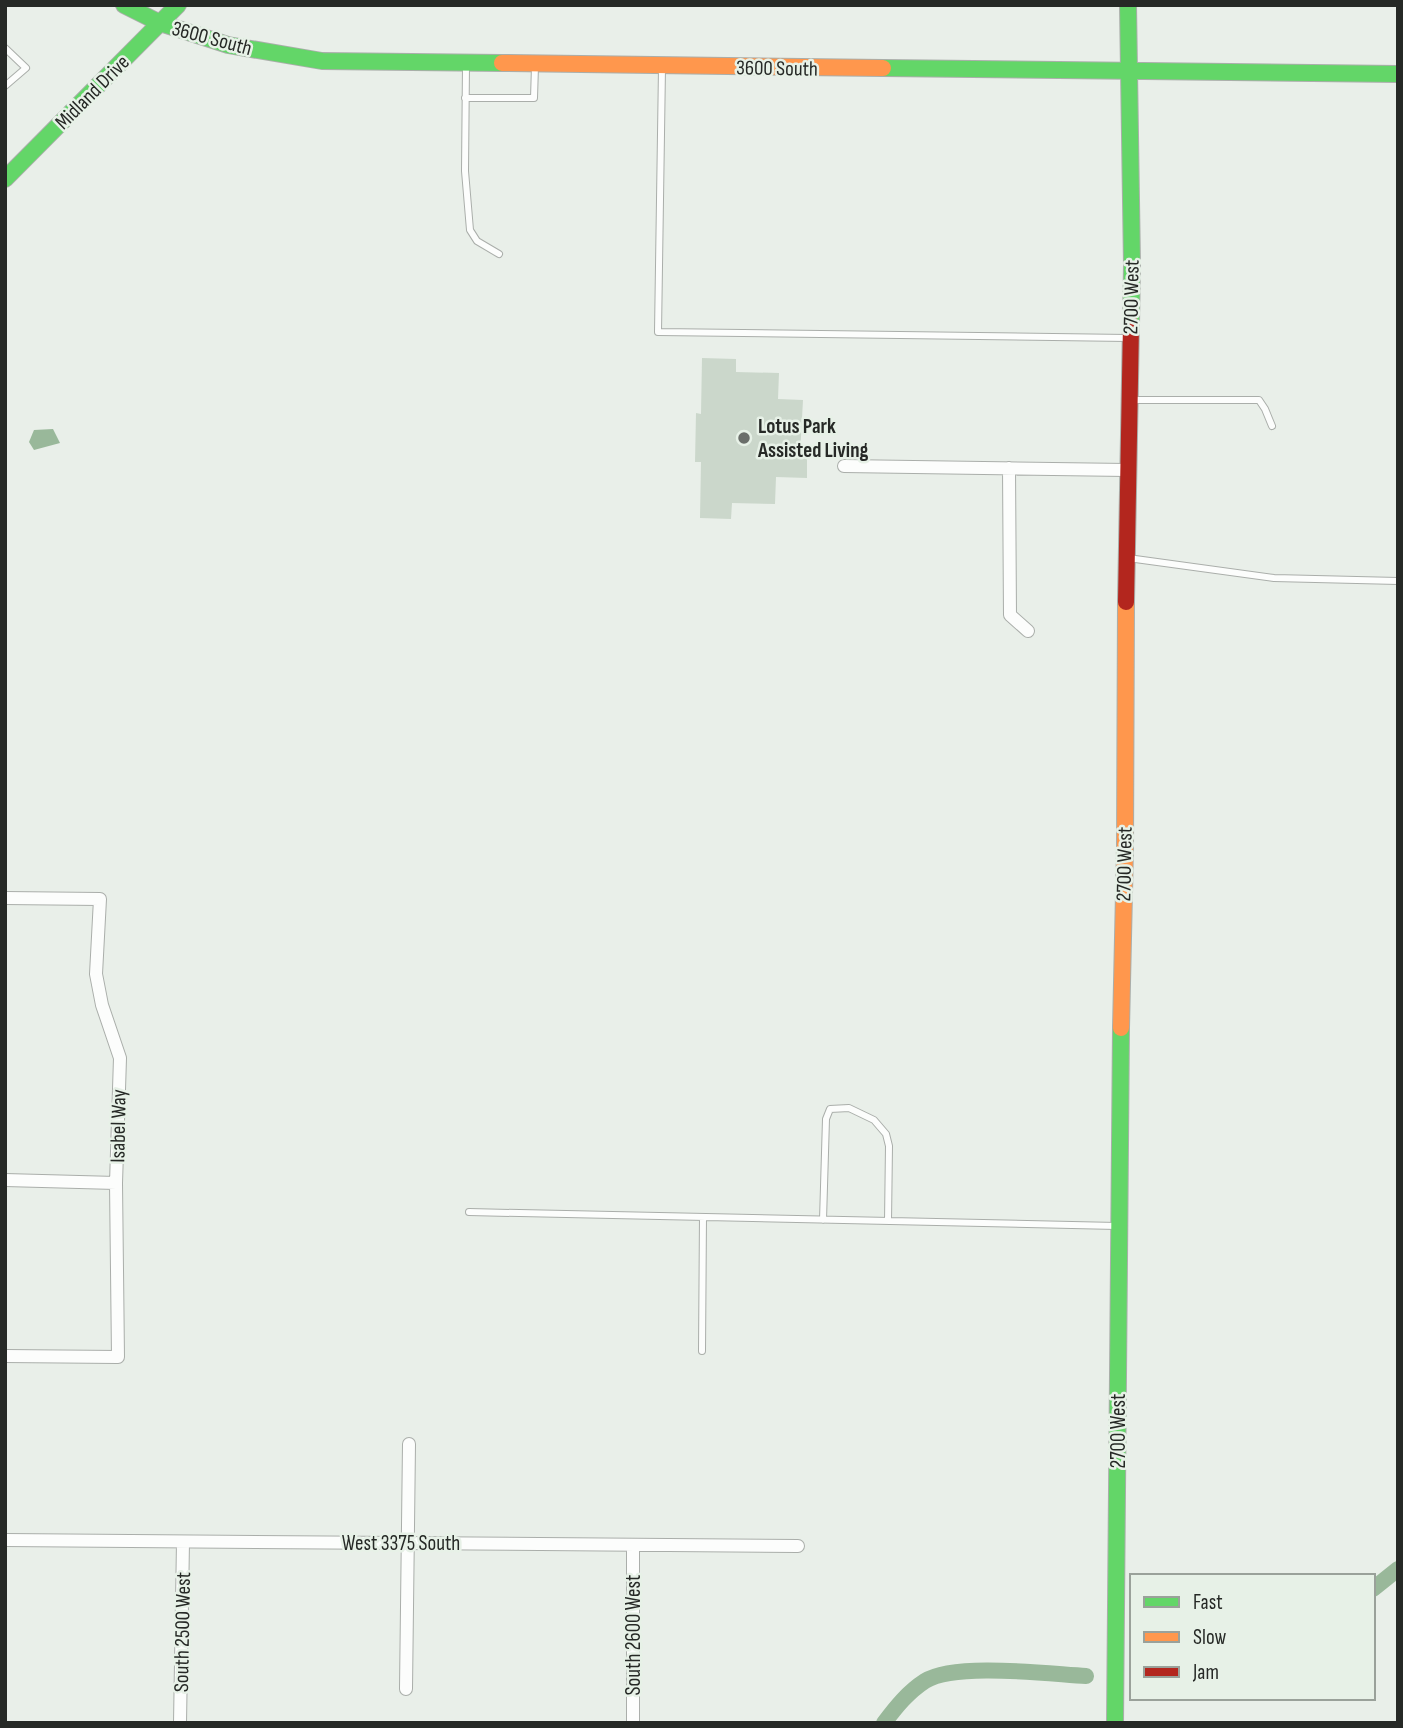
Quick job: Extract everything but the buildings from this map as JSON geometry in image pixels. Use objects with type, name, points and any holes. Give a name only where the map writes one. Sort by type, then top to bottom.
[{"type":"street","name":"3600 South","points":[[124,5],[160,23],[228,46],[322,61],[1398,74]]},
{"type":"street","name":"Midland Drive","points":[[5,179],[178,5]]},
{"type":"street","name":"2700 West","points":[[1115,1723],[1130,338],[1131,104],[1127,72],[1128,5]]},
{"type":"street","points":[[844,466],[1127,470]]},
{"type":"street","points":[[1009,468],[1010,615],[1028,631]]},
{"type":"street","name":"Isabel Way","points":[[5,898],[100,899],[96,974],[102,1005],[120,1058],[116,1183],[118,1357],[5,1356]]},
{"type":"street","points":[[5,1181],[116,1183]]},
{"type":"street","points":[[406,1689],[409,1444]]},
{"type":"street","name":"West 3375 South","points":[[5,1540],[798,1546]]},
{"type":"street","name":"South 2500 West","points":[[180,1723],[183,1542]]},
{"type":"street","name":"South 2600 West","points":[[633,1546],[633,1723]]},
{"type":"lane","points":[[5,48],[26,68],[5,86]]},
{"type":"lane","points":[[466,63],[465,171],[470,230],[477,241],[499,254]]},
{"type":"lane","points":[[465,98],[534,98],[535,64]]},
{"type":"lane","points":[[662,66],[658,332],[1130,338]]},
{"type":"lane","points":[[1129,400],[1259,400],[1272,426]]},
{"type":"lane","points":[[1126,558],[1275,578],[1398,581]]},
{"type":"lane","points":[[824,1220],[826,1118],[830,1109],[849,1108],[874,1120],[886,1134],[889,1146],[888,1221]]},
{"type":"lane","points":[[469,1212],[1119,1226]]},
{"type":"lane","points":[[702,1351],[703,1217]]},
{"type":"shaded area","points":[[53,429],[60,443],[34,450],[29,442],[34,430]]},
{"type":"waterway","points":[[1375,1587],[1398,1569]]},
{"type":"waterway","points":[[884,1723],[913,1690],[939,1675],[1003,1671],[1086,1676]]},
{"type":"traffic: fast","points":[[124,5],[160,23],[178,5]]},
{"type":"traffic: fast","points":[[1128,5],[1131,324]]},
{"type":"traffic: fast","points":[[5,179],[160,23],[228,45],[322,61],[502,63]]},
{"type":"traffic: fast","points":[[883,68],[1398,74]]},
{"type":"traffic: fast","points":[[1115,1723],[1121,1028]]},
{"type":"traffic: slow","points":[[502,63],[883,68]]},
{"type":"traffic: slow","points":[[1121,1028],[1126,602]]},
{"type":"traffic: jam","points":[[1126,602],[1131,324]]},
{"type":"place","name":"Lotus Park Assisted Living","points":[[744,438]]}]
